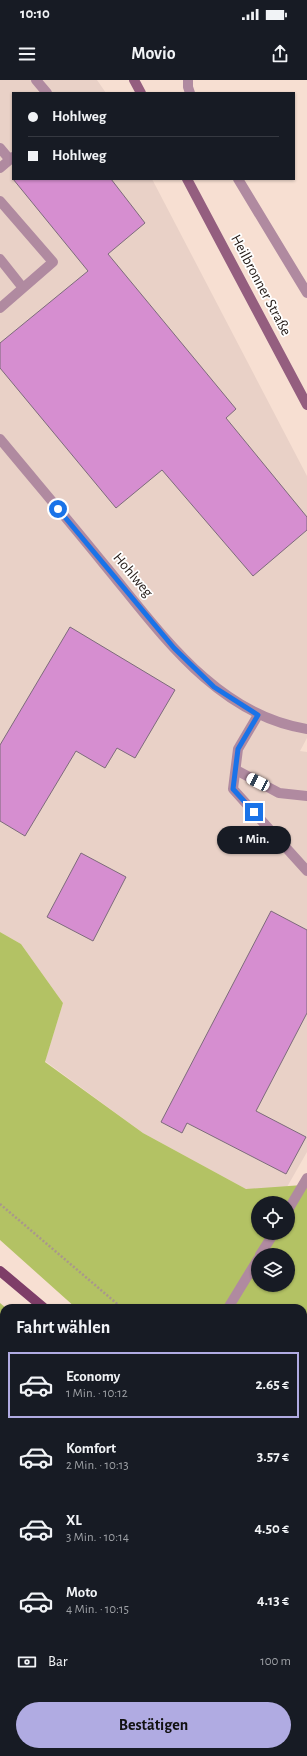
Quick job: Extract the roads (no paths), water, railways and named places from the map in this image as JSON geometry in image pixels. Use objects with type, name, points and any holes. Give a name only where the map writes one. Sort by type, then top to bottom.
[{"type":"main road","points":[[2,1273],[39,1304]]},
{"type":"street","points":[[36,80],[46,92]]},
{"type":"street","points":[[134,80],[140,92]]},
{"type":"street","points":[[188,80],[190,92]]},
{"type":"street","points":[[0,148],[11,159],[0,168]]},
{"type":"street","name":"Heilbronner Straße","points":[[188,180],[307,405]]},
{"type":"street","points":[[239,180],[307,293]]},
{"type":"street","points":[[0,201],[53,262],[0,308]]},
{"type":"street","points":[[0,259],[23,288]]},
{"type":"street","name":"Hohlweg","points":[[0,439],[174,648],[214,687],[258,715],[288,726],[307,729]]},
{"type":"street","points":[[258,715],[238,749],[233,789],[307,871]]},
{"type":"street","points":[[236,770],[279,793],[307,796]]},
{"type":"street","points":[[295,1198],[307,1178]]},
{"type":"street","points":[[230,1304],[251,1270]]}]
